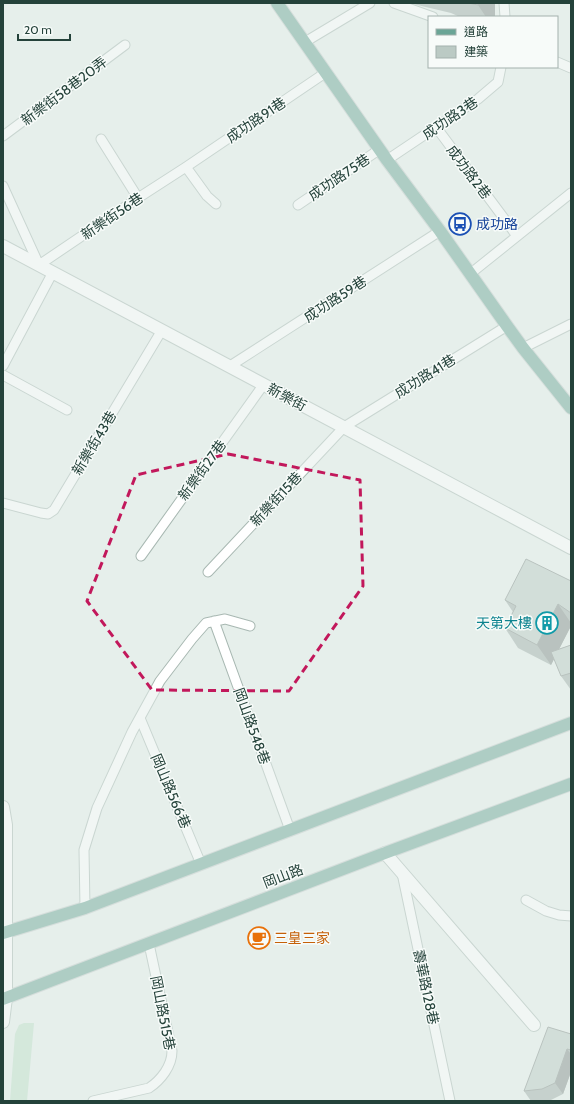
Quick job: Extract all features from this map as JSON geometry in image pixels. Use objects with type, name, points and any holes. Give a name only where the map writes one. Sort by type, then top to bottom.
[{"type":"main road","points":[[277,3],[325,73],[507,326],[571,408]]},
{"type":"main road","points":[[4,933],[86,908],[571,723]]},
{"type":"main road","name":"岡山路","points":[[5,999],[385,853],[571,784]]},
{"type":"street","name":"新樂街","points":[[3,246],[571,548]]},
{"type":"street","points":[[3,807],[6,826],[4,933],[5,999],[3,1022]]},
{"type":"street","points":[[385,853],[534,1025]]},
{"type":"lane","points":[[305,42],[370,3]]},
{"type":"lane","points":[[394,3],[430,16]]},
{"type":"lane","points":[[504,3],[505,16]]},
{"type":"lane","name":"新樂街58巷20弄","points":[[3,136],[125,45]]},
{"type":"lane","points":[[558,62],[571,68]]},
{"type":"lane","name":"成功路3巷","points":[[387,160],[478,99],[498,82],[501,68]]},
{"type":"lane","name":"成功路91巷","points":[[186,167],[325,73]]},
{"type":"lane","name":"成功路2巷","points":[[436,127],[517,236]]},
{"type":"lane","points":[[101,139],[138,198]]},
{"type":"lane","name":"成功路75巷","points":[[298,205],[380,149]]},
{"type":"lane","points":[[186,167],[206,196],[216,204]]},
{"type":"lane","name":"新樂街56巷","points":[[39,265],[186,167]]},
{"type":"lane","points":[[3,186],[39,265]]},
{"type":"lane","points":[[470,274],[571,193]]},
{"type":"lane","name":"成功路59巷","points":[[230,366],[440,231]]},
{"type":"lane","points":[[3,366],[53,272]]},
{"type":"lane","points":[[523,348],[571,324]]},
{"type":"lane","name":"成功路41巷","points":[[344,427],[507,326]]},
{"type":"lane","name":"新樂街43巷","points":[[3,504],[48,514],[54,510],[162,330]]},
{"type":"lane","points":[[3,375],[67,410]]},
{"type":"lane","name":"新樂街27巷","points":[[141,556],[264,384]]},
{"type":"lane","name":"新樂街15巷","points":[[208,572],[344,427]]},
{"type":"lane","points":[[86,908],[84,850],[97,808],[132,732],[160,681],[206,623],[225,619],[250,626]]},
{"type":"lane","name":"岡山路548巷","points":[[214,621],[290,830]]},
{"type":"lane","name":"岡山路566巷","points":[[140,718],[201,864]]},
{"type":"lane","name":"壽華路128巷","points":[[402,873],[450,1101]]},
{"type":"lane","points":[[526,900],[546,911],[559,915],[571,916]]},
{"type":"lane","name":"岡山路515巷","points":[[93,1101],[149,1088],[161,1077],[172,1058],[172,1051],[149,944]]},
{"type":"highlighted area","points":[[228,454],[360,480],[363,586],[289,691],[152,690],[87,601],[136,475]]},
{"type":"green space","points":[[24,1023],[34,1023],[27,1101],[10,1101],[15,1034],[19,1025]]},
{"type":"building","points":[[526,559],[571,581],[571,613],[558,604],[537,645],[505,628],[516,606],[505,600]]},
{"type":"building","points":[[571,645],[571,673],[561,676],[551,652]]},
{"type":"building","points":[[548,1027],[571,1034],[571,1050],[567,1049],[555,1083],[542,1089],[524,1091]]},
{"type":"place","name":"成功路","points":[[460,224]]},
{"type":"place","name":"天第大樓","points":[[547,623]]},
{"type":"place","name":"三皇三家","points":[[259,938]]}]
